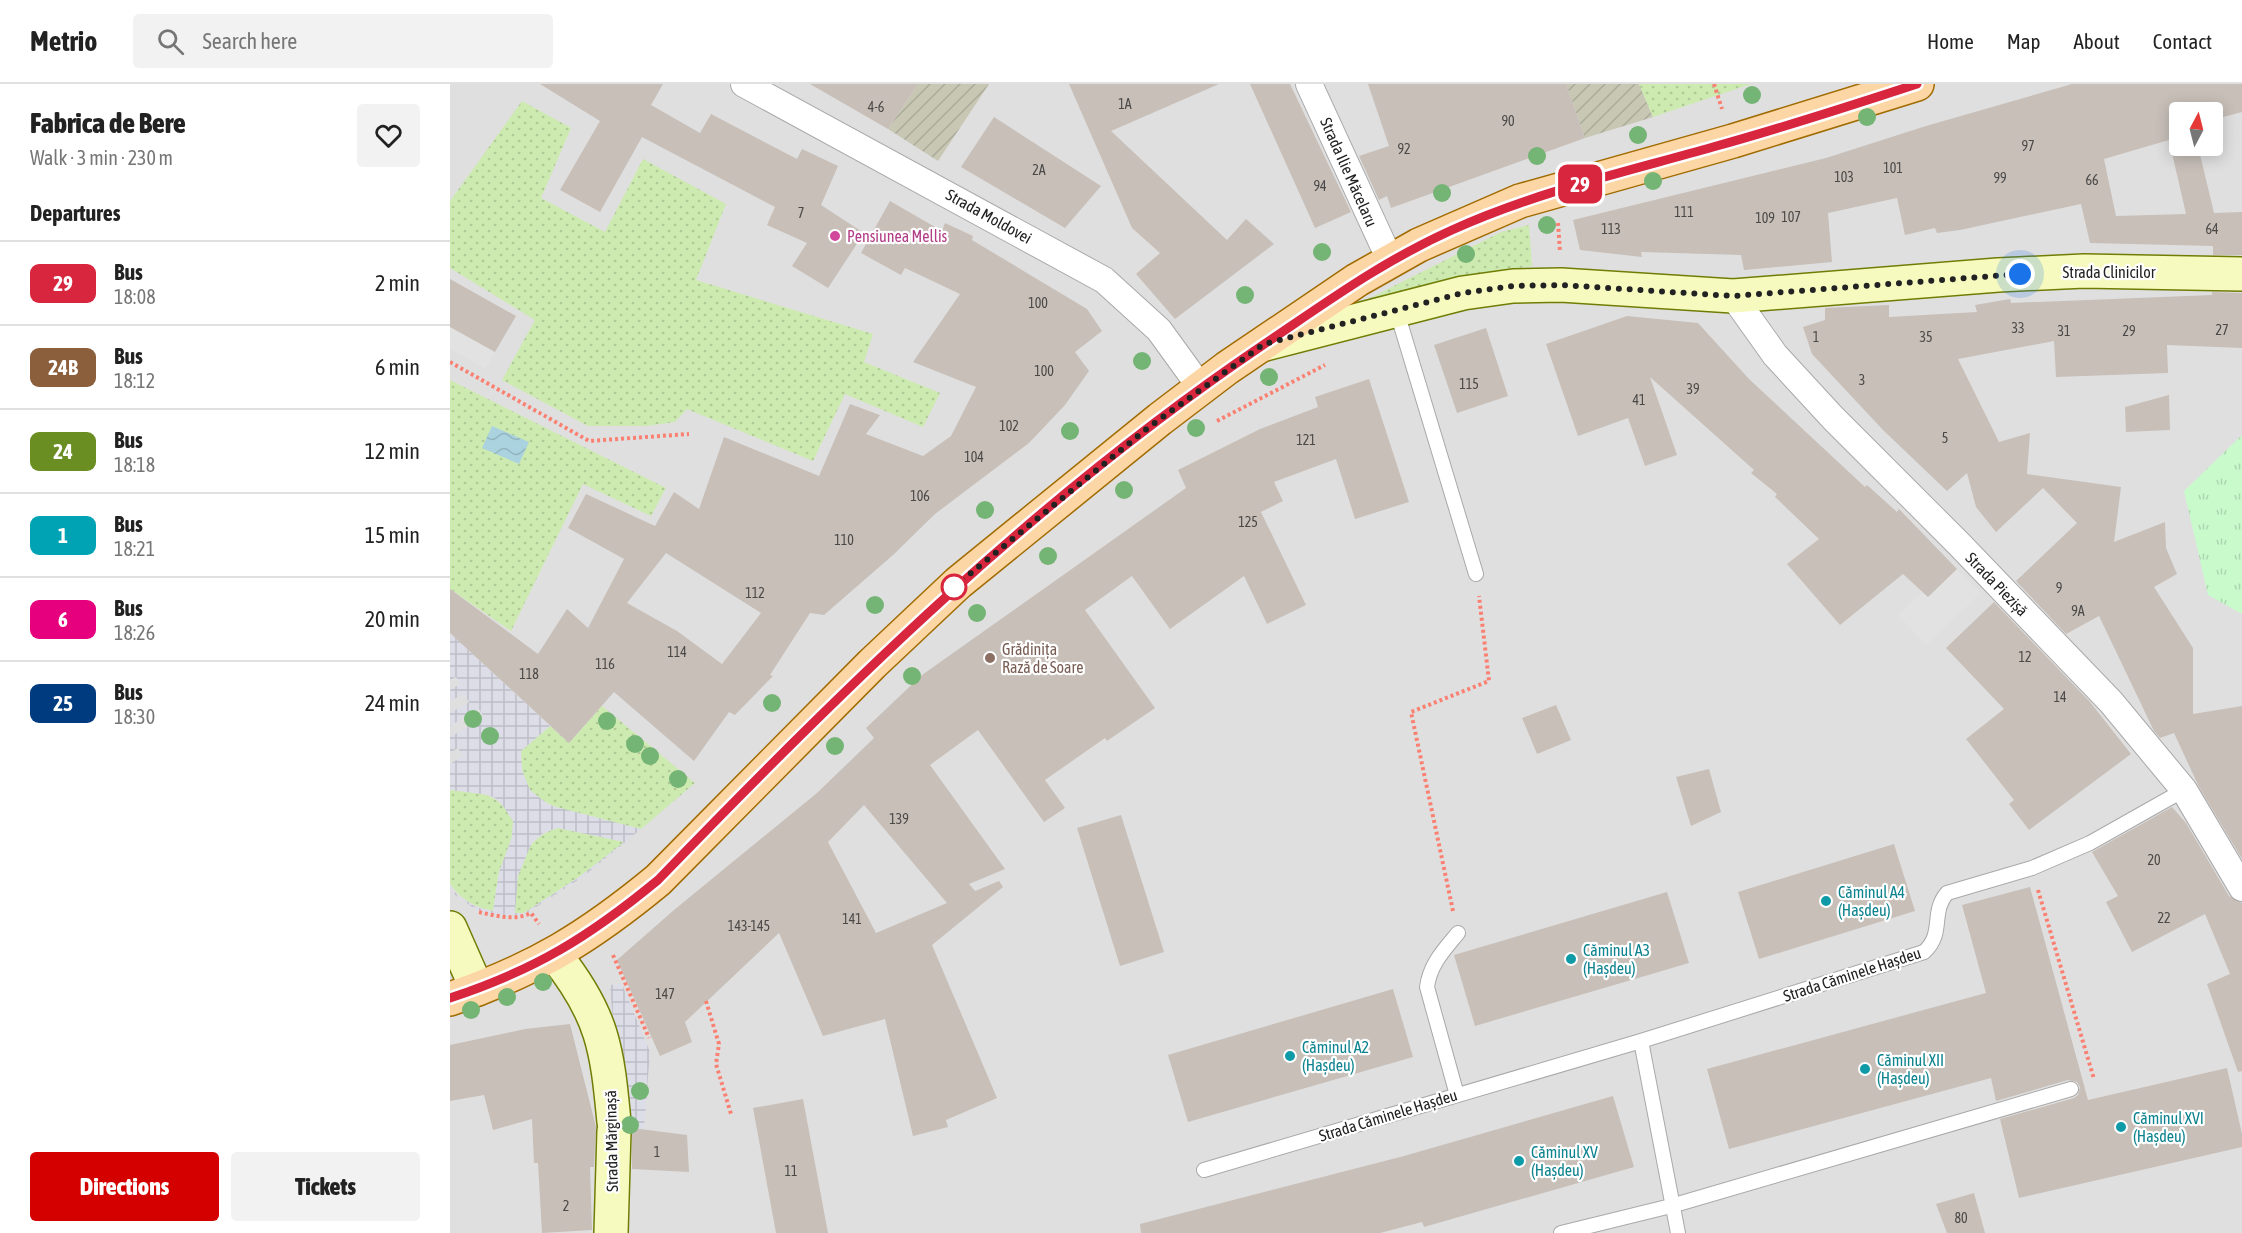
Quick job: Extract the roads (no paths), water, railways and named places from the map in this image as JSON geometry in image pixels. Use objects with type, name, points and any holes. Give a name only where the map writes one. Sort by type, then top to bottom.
[{"type":"main road","points":[[460,921],[464,994],[558,953],[624,909],[658,880],[872,664],[958,583],[1082,480],[1201,388],[1389,260],[1520,201],[1733,141],[1917,84]]},
{"type":"main road","name":"Strada Clinicilor","points":[[1264,344],[1463,293],[1513,286],[1562,285],[1733,296],[2030,273],[2084,271],[2242,274]]},
{"type":"main road","name":"Strada Mărginașă","points":[[558,953],[580,987],[597,1020],[608,1064],[614,1127],[611,1233]]},
{"type":"street","name":"Strada Moldovei","points":[[744,84],[1104,280],[1160,330],[1201,388]]},
{"type":"street","name":"Strada Ilie Măcelaru","points":[[1309,84],[1389,260]]},
{"type":"street","name":"Strada Piezișă","points":[[1733,296],[1775,355],[1811,395],[2111,702],[2184,790],[2242,888]]},
{"type":"lane","points":[[1396,309],[1476,574]]},
{"type":"lane","name":"Strada Căminele Hașdeu","points":[[1204,1170],[1641,1041],[1924,952],[1933,944],[1938,931],[1938,910],[1947,893],[2032,868],[2090,843],[2184,790]]},
{"type":"lane","points":[[1457,1095],[1427,987],[1429,973],[1436,959],[1458,933]]},
{"type":"lane","points":[[1641,1041],[1678,1233]]},
{"type":"lane","points":[[1561,1233],[1671,1206],[2071,1089]]},
{"type":"water","points":[[492,426],[529,442],[519,464],[482,448]]},
{"type":"place","name":"Pensiunea Mellis","points":[[835,236]]},
{"type":"place","name":"Grădinița Rază de Soare","points":[[990,658]]},
{"type":"place","name":"Căminul A4 (Hașdeu)","points":[[1826,901]]},
{"type":"place","name":"Căminul A3 (Hașdeu)","points":[[1571,959]]},
{"type":"place","name":"Căminul A2 (Hașdeu)","points":[[1290,1056]]},
{"type":"place","name":"Căminul XII (Hașdeu)","points":[[1865,1069]]},
{"type":"place","name":"Căminul XVI (Hașdeu)","points":[[2121,1127]]},
{"type":"place","name":"Căminul XV (Hașdeu)","points":[[1519,1161]]}]
